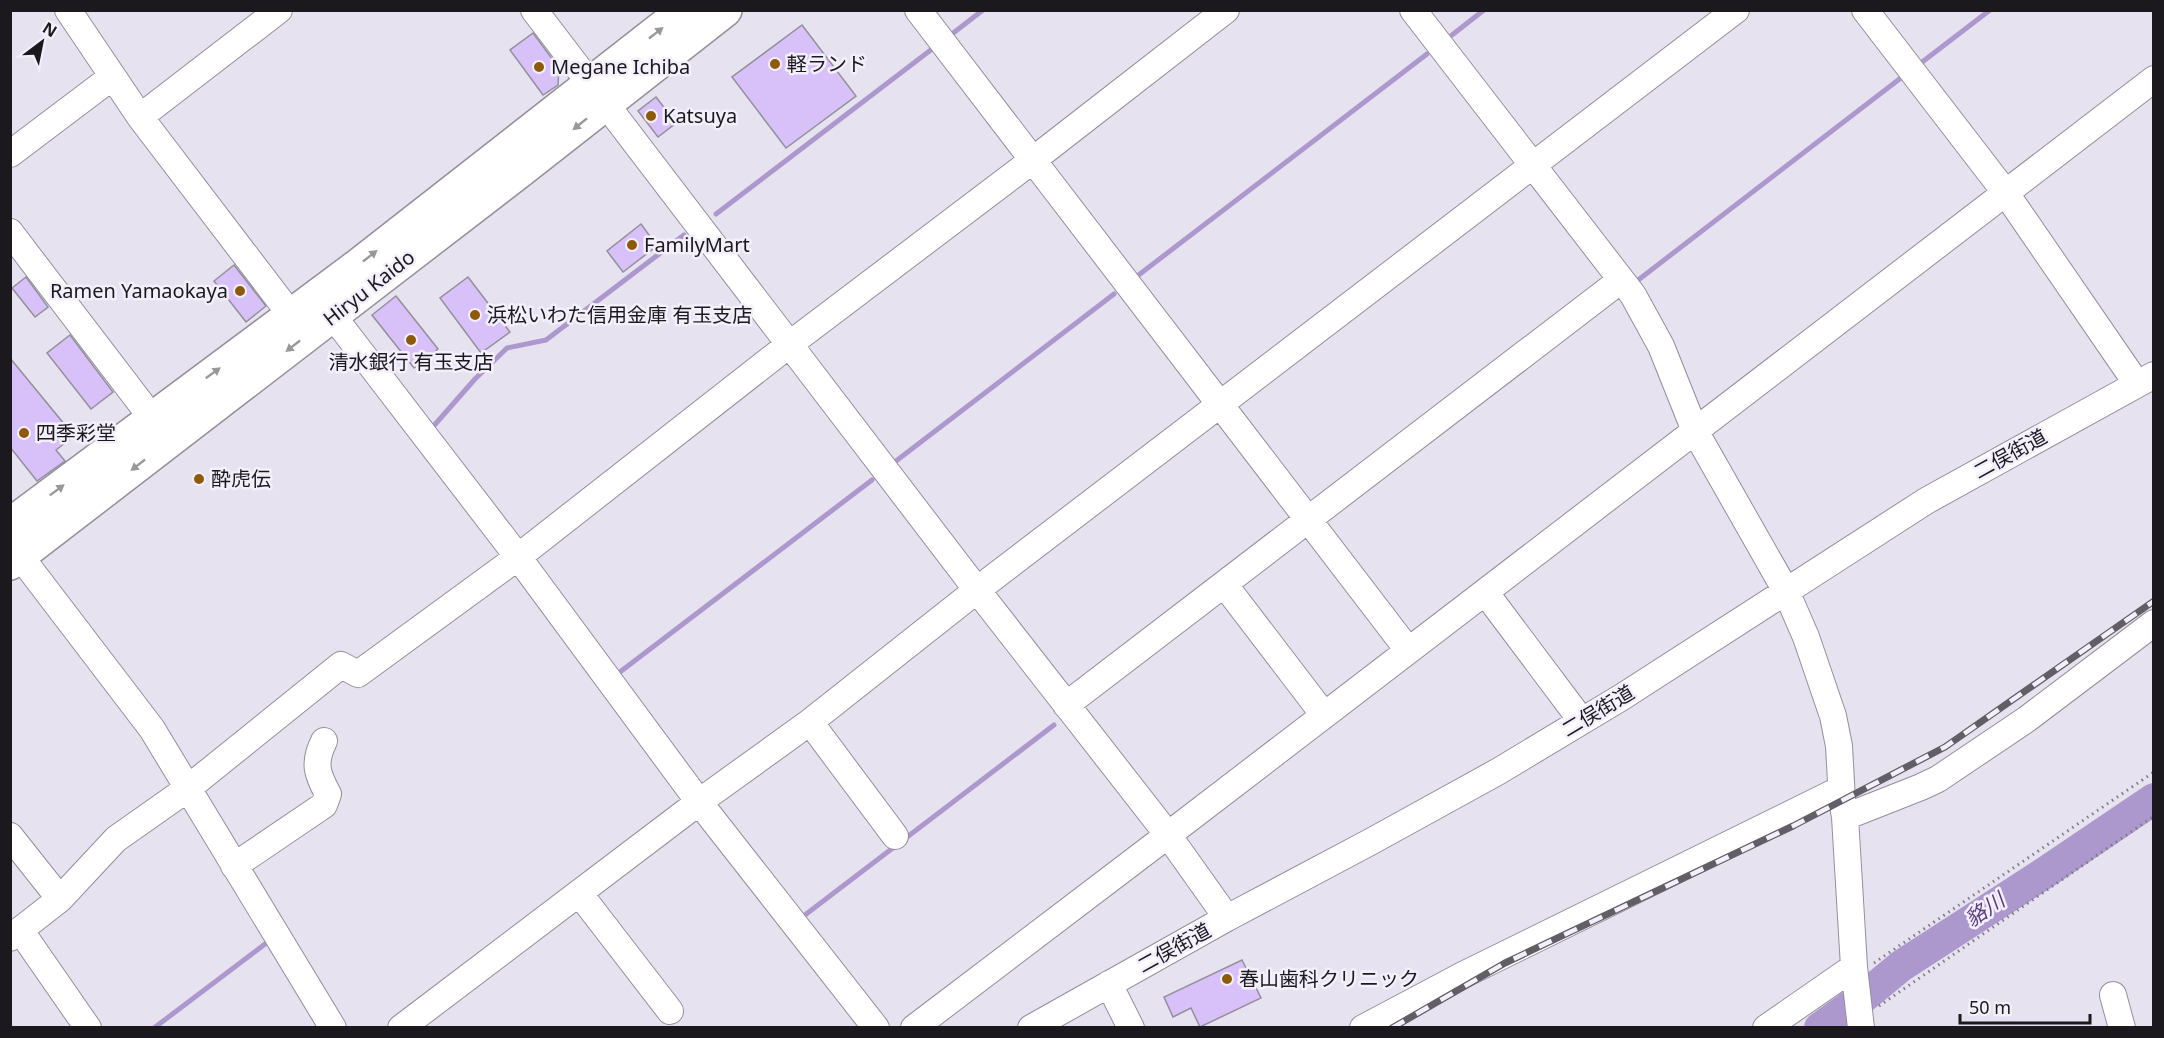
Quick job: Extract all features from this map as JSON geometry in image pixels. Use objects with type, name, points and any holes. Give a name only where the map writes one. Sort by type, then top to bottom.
[{"type":"highway","name":"Hiryu Kaido","points":[[14,555],[333,316],[598,94],[685,10]]},
{"type":"highway","name":"Hiryu Kaido","points":[[10,525],[291,315],[598,94],[725,10]]},
{"type":"street","points":[[68,10],[140,117],[291,315]]},
{"type":"street","points":[[140,117],[279,10]]},
{"type":"street","points":[[534,10],[977,590],[1168,835],[1227,918]]},
{"type":"street","points":[[918,10],[1408,650]]},
{"type":"street","points":[[88,1028],[15,934],[60,899],[116,839],[187,789],[341,665],[358,674],[518,557],[790,344],[1226,10]]},
{"type":"street","points":[[1413,10],[1625,286],[1661,346],[1695,431],[1786,591],[1806,637],[1833,716],[1839,746],[1860,1021]]},
{"type":"street","points":[[401,1028],[699,802],[810,722],[977,590],[1736,10]]},
{"type":"street","points":[[1865,10],[2005,192],[2145,380]]},
{"type":"street","points":[[10,154],[112,77]]},
{"type":"street","points":[[914,1028],[2154,79]]},
{"type":"street","points":[[10,232],[152,418]]},
{"type":"street","points":[[1066,705],[1228,590],[1308,519],[1625,286]]},
{"type":"street","points":[[333,316],[518,557],[699,802],[876,1028]]},
{"type":"street","name":"二俣街道","points":[[1031,1028],[1227,918],[1460,793],[1622,697],[1926,501],[2145,380]]},
{"type":"street","points":[[14,555],[144,718],[333,1028]]},
{"type":"street","points":[[1228,590],[1324,715]]},
{"type":"street","points":[[1485,592],[1581,720]]},
{"type":"street","points":[[1845,817],[1921,788],[1938,779],[2027,719],[2154,623]]},
{"type":"street","points":[[810,722],[895,836]]},
{"type":"street","points":[[234,866],[324,805],[328,794],[317,771],[320,750],[324,741]]},
{"type":"street","points":[[1363,1028],[1461,976],[1841,789]]},
{"type":"street","points":[[10,836],[60,899]]},
{"type":"street","points":[[579,892],[670,1011]]},
{"type":"street","points":[[1766,1028],[1856,976]]},
{"type":"street","points":[[1109,984],[1131,1028]]},
{"type":"street","points":[[2113,995],[2122,1028]]},
{"type":"path","points":[[1856,976],[2154,772]]},
{"type":"path","points":[[1860,1021],[1911,983],[2154,816]]},
{"type":"building","points":[[802,25],[856,96],[786,148],[732,77]]},
{"type":"building","points":[[533,33],[559,68],[558,85],[543,95],[510,50]]},
{"type":"building","points":[[656,97],[676,123],[658,137],[638,111]]},
{"type":"building","points":[[641,224],[657,246],[623,272],[607,251]]},
{"type":"building","points":[[234,265],[266,306],[246,322],[214,281]]},
{"type":"building","points":[[26,277],[48,307],[35,317],[12,288]]},
{"type":"building","name":"浜松いわた信用金庫 有玉支店","points":[[468,277],[510,332],[481,353],[440,298]]},
{"type":"building","name":"清水銀行 有玉支店","points":[[396,296],[438,349],[414,368],[372,315]]},
{"type":"building","points":[[70,335],[113,392],[91,409],[47,353]]},
{"type":"building","points":[[10,358],[74,436],[56,450],[65,461],[37,481],[10,447]]},
{"type":"building","name":"春山歯科クリニック","points":[[1242,960],[1261,998],[1200,1027],[1191,1008],[1173,1017],[1164,997]]},
{"type":"waterway","points":[[948,37],[983,10]]},
{"type":"waterway","points":[[1452,35],[1484,10]]},
{"type":"waterway","points":[[1917,66],[1990,10]]},
{"type":"waterway","points":[[716,214],[936,46]]},
{"type":"waterway","points":[[1136,277],[1427,54]]},
{"type":"waterway","points":[[1633,284],[1906,74]]},
{"type":"waterway","points":[[431,429],[475,379],[507,348],[546,340],[684,235]]},
{"type":"waterway","points":[[896,461],[1114,294]]},
{"type":"waterway","points":[[616,675],[872,480]]},
{"type":"waterway","points":[[801,918],[1054,725]]},
{"type":"waterway","name":"貉川","points":[[1820,1028],[1901,966],[2154,799]]},
{"type":"waterway","points":[[154,1028],[269,941]]},
{"type":"railway","points":[[1392,1028],[1505,963],[1793,826],[1945,747],[2154,601]]},
{"type":"place","name":"軽ランド","points":[[775,64]]},
{"type":"place","name":"Megane Ichiba","points":[[539,67]]},
{"type":"place","name":"Katsuya","points":[[651,116]]},
{"type":"place","name":"FamilyMart","points":[[632,245]]},
{"type":"place","name":"Ramen Yamaokaya","points":[[240,291]]},
{"type":"place","name":"浜松いわた信用金庫 有玉支店","points":[[475,315]]},
{"type":"place","name":"清水銀行 有玉支店","points":[[411,340]]},
{"type":"place","name":"四季彩堂","points":[[24,433]]},
{"type":"place","name":"酔虎伝","points":[[199,479]]},
{"type":"place","name":"春山歯科クリニック","points":[[1227,979]]}]
